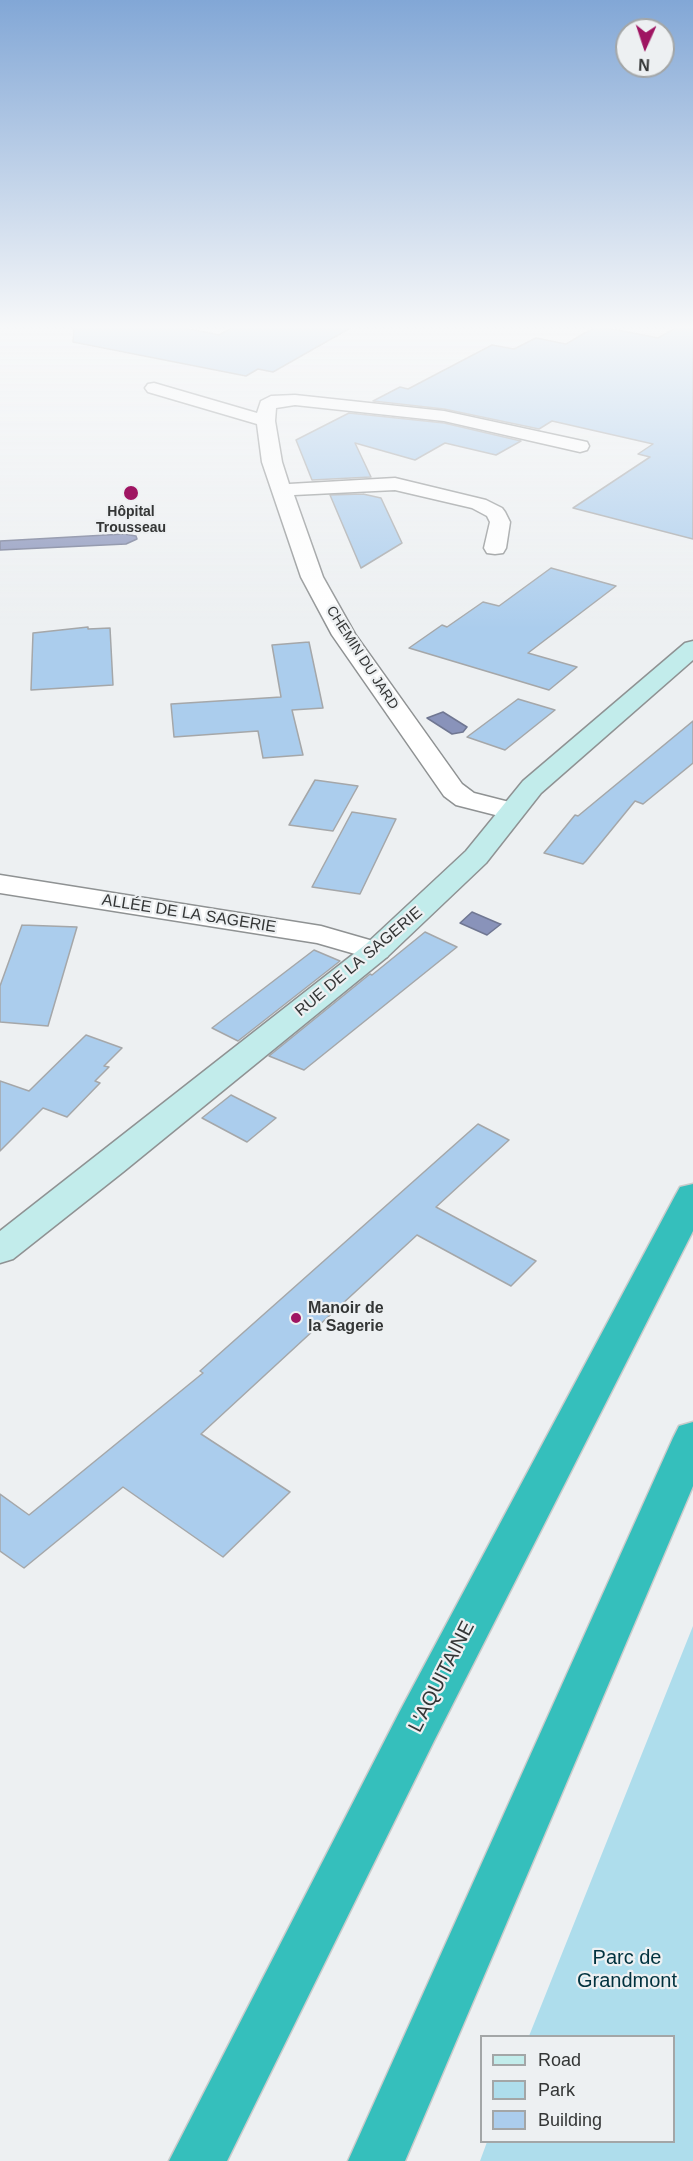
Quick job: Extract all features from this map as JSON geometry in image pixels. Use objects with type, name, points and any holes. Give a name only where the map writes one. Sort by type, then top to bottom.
[{"type":"highway","name":"L'AQUITAINE","points":[[197,2161],[417,1726],[693,1196]]},
{"type":"highway","points":[[376,2161],[693,1438]]},
{"type":"street","name":"CHEMIN DU JARD","points":[[267,427],[272,462],[312,577],[344,635],[453,790],[465,799],[511,811]]},
{"type":"street","points":[[496,427],[580,446]]},
{"type":"street","points":[[282,490],[395,484],[458,498],[479,504],[495,512],[500,522],[495,548]]},
{"type":"street","name":"RUE DE LA SAGERIE","points":[[0,1250],[376,951],[476,857],[532,787],[693,648]]},
{"type":"street","name":"ALLÉE DE LA SAGERIE","points":[[0,884],[321,935],[376,951]]},
{"type":"green space","name":"Parc de Grandmont","points":[[693,1626],[693,2161],[480,2161],[487,2143],[675,2143],[675,2035],[529,2035]]},
{"type":"shaded area","points":[[124,534],[136,536],[137,539],[126,544],[0,550],[0,541]]},
{"type":"shaded area","points":[[443,712],[467,727],[463,732],[452,734],[427,718]]},
{"type":"shaded area","points":[[472,912],[501,924],[487,935],[460,923]]},
{"type":"building","points":[[322,427],[460,427],[521,441],[496,455],[445,443],[415,460],[355,443],[371,477],[312,480],[296,440]]},
{"type":"building","points":[[578,427],[693,427],[693,539],[573,508],[650,457],[638,454],[653,444]]},
{"type":"building","points":[[363,494],[381,498],[402,543],[361,568],[330,495]]},
{"type":"building","points":[[551,568],[616,586],[528,653],[577,667],[549,690],[409,648],[442,625],[447,627],[483,602],[499,606]]},
{"type":"building","points":[[88,627],[88,629],[110,628],[113,685],[31,690],[33,633]]},
{"type":"building","points":[[309,642],[323,708],[292,710],[303,755],[263,758],[258,731],[174,737],[171,704],[281,697],[272,645]]},
{"type":"building","points":[[518,699],[555,710],[505,750],[467,737]]},
{"type":"building","points":[[693,721],[693,763],[643,804],[635,801],[583,864],[544,853],[575,815],[578,816]]},
{"type":"building","points":[[315,780],[358,786],[333,831],[289,825]]},
{"type":"building","points":[[352,812],[396,819],[360,894],[312,887]]},
{"type":"building","points":[[22,925],[77,927],[48,1026],[0,1022],[0,986]]},
{"type":"building","points":[[425,932],[457,947],[304,1070],[269,1056],[370,974],[372,975]]},
{"type":"building","points":[[314,950],[340,961],[238,1041],[212,1028]]},
{"type":"building","points":[[86,1035],[122,1048],[104,1066],[109,1067],[95,1081],[100,1083],[67,1117],[43,1108],[0,1151],[0,1081],[29,1091]]},
{"type":"building","points":[[231,1095],[276,1118],[247,1142],[202,1118]]},
{"type":"building","points":[[478,1124],[509,1140],[436,1207],[536,1261],[511,1286],[417,1235],[201,1434],[290,1492],[223,1557],[123,1487],[24,1568],[0,1551],[0,1494],[29,1515],[203,1373],[200,1371]]},
{"type":"place","name":"Hôpital Trousseau","points":[[131,493]]},
{"type":"place","name":"Manoir de la Sagerie","points":[[296,1318]]}]
